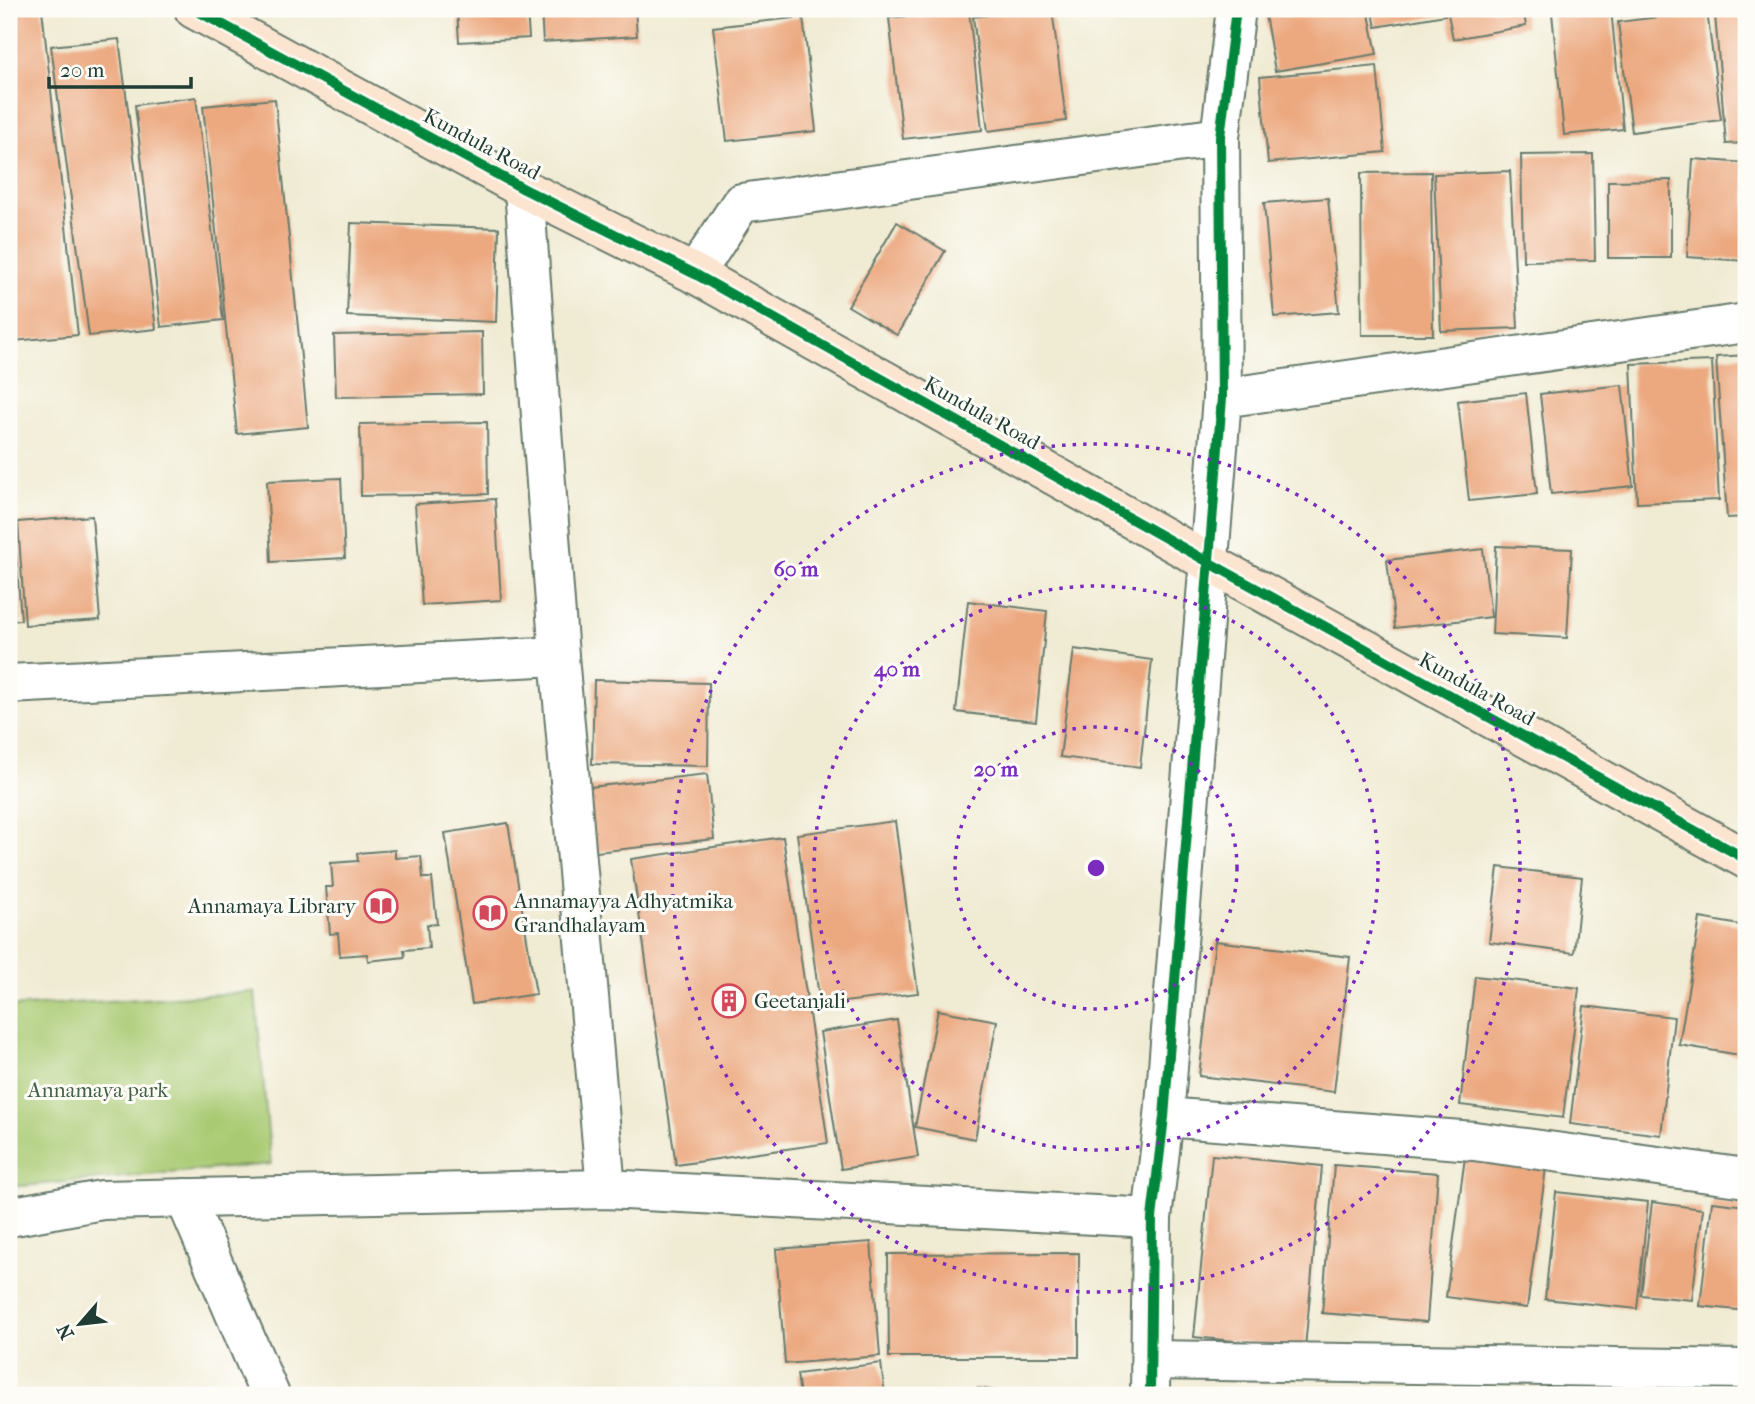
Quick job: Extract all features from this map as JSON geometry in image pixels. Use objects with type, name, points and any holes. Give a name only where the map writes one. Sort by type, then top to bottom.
[{"type":"street","name":"Kundula Road","points":[[194,9],[524,189],[695,274],[1746,859]]},
{"type":"street","points":[[1236,9],[1220,137],[1222,398],[1164,1117],[1152,1218],[1151,1378],[1746,1369]]},
{"type":"street","points":[[695,274],[741,203],[1220,137]]},
{"type":"street","points":[[524,189],[559,656],[606,1189]]},
{"type":"street","points":[[1222,398],[1746,323]]},
{"type":"street","points":[[9,684],[559,656]]},
{"type":"street","points":[[1164,1117],[1474,1141],[1746,1178]]},
{"type":"street","points":[[9,1217],[102,1200],[606,1189],[1152,1218]]},
{"type":"street","points":[[185,1198],[270,1395]]},
{"type":"green space","name":"Annamaya park","points":[[255,992],[271,1164],[9,1187],[9,1007]]},
{"type":"building","points":[[9,9],[42,9],[78,335],[14,341],[9,290]]},
{"type":"building","points":[[457,9],[527,9],[529,38],[459,42]]},
{"type":"building","points":[[541,9],[635,9],[637,36],[543,42]]},
{"type":"building","points":[[1052,9],[1066,121],[988,131],[973,17]]},
{"type":"building","points":[[1264,9],[1368,9],[1377,54],[1275,71]]},
{"type":"building","points":[[1372,9],[1444,9],[1445,15],[1376,27]]},
{"type":"building","points":[[1447,9],[1523,9],[1526,26],[1453,39]]},
{"type":"building","points":[[1611,9],[1623,129],[1564,135],[1552,13]]},
{"type":"building","points":[[1621,9],[1673,9],[1673,11],[1622,16]]},
{"type":"building","points":[[969,10],[982,130],[903,139],[889,18]]},
{"type":"building","points":[[1707,11],[1721,120],[1632,132],[1618,22]]},
{"type":"building","points":[[1746,13],[1746,143],[1726,144],[1715,15]]},
{"type":"building","points":[[803,17],[816,131],[727,141],[713,27]]},
{"type":"building","points":[[119,39],[156,329],[89,336],[51,46]]},
{"type":"building","points":[[1377,66],[1385,152],[1268,163],[1260,77]]},
{"type":"building","points":[[196,97],[223,320],[161,327],[135,105]]},
{"type":"building","points":[[275,99],[308,427],[237,434],[203,106]]},
{"type":"building","points":[[1593,154],[1595,260],[1523,261],[1521,155]]},
{"type":"building","points":[[1693,159],[1746,163],[1746,261],[1687,257]]},
{"type":"building","points":[[1510,171],[1518,328],[1441,331],[1434,174]]},
{"type":"building","points":[[1431,172],[1433,335],[1362,335],[1361,173]]},
{"type":"building","points":[[1671,180],[1671,258],[1608,258],[1608,181]]},
{"type":"building","points":[[1328,198],[1339,312],[1274,317],[1264,203]]},
{"type":"building","points":[[897,222],[945,251],[897,335],[848,306]]},
{"type":"building","points":[[351,223],[499,228],[496,322],[347,316]]},
{"type":"building","points":[[482,332],[483,394],[336,397],[334,335]]},
{"type":"building","points":[[1746,355],[1746,517],[1727,518],[1716,357]]},
{"type":"building","points":[[1712,361],[1719,500],[1637,503],[1631,364]]},
{"type":"building","points":[[1622,385],[1633,486],[1551,494],[1540,394]]},
{"type":"building","points":[[1526,393],[1537,494],[1469,501],[1458,401]]},
{"type":"building","points":[[487,422],[488,494],[361,496],[360,424]]},
{"type":"building","points":[[341,478],[345,558],[271,562],[267,481]]},
{"type":"building","points":[[9,484],[21,620],[9,621]]},
{"type":"building","points":[[495,499],[501,600],[422,605],[415,504]]},
{"type":"building","points":[[92,516],[100,620],[25,625],[18,522]]},
{"type":"building","points":[[1496,546],[1572,549],[1567,638],[1492,634]]},
{"type":"building","points":[[1483,549],[1491,617],[1395,628],[1387,560]]},
{"type":"building","points":[[968,601],[1047,611],[1036,721],[956,712]]},
{"type":"building","points":[[1074,649],[1152,660],[1140,767],[1060,757]]},
{"type":"building","points":[[594,680],[709,683],[708,766],[592,764]]},
{"type":"building","points":[[707,774],[714,839],[588,853],[581,788]]},
{"type":"building","points":[[895,821],[918,993],[820,1005],[797,834]]},
{"type":"building","name":"Annamayya Adhyatmika Grandhalayam","points":[[508,823],[536,994],[472,1004],[445,833]]},
{"type":"building","name":"Geetanjali","points":[[783,837],[828,1143],[676,1165],[631,859]]},
{"type":"building","name":"Annamaya Library","points":[[395,850],[395,858],[421,856],[423,878],[432,878],[437,924],[427,925],[429,948],[404,950],[405,957],[368,961],[367,954],[340,956],[338,933],[330,934],[326,887],[333,887],[331,863],[358,861],[357,853]]},
{"type":"building","points":[[1498,867],[1582,877],[1574,953],[1489,942]]},
{"type":"building","points":[[1700,918],[1746,926],[1746,1013],[1740,1055],[1679,1045]]},
{"type":"building","points":[[1215,941],[1350,957],[1334,1092],[1199,1076]]},
{"type":"building","points":[[1475,976],[1579,988],[1563,1118],[1460,1105]]},
{"type":"building","points":[[1584,1006],[1674,1017],[1661,1135],[1570,1124]]},
{"type":"building","points":[[938,1010],[997,1021],[975,1139],[915,1127]]},
{"type":"building","points":[[897,1020],[918,1157],[841,1169],[820,1032]]},
{"type":"building","points":[[1212,1155],[1322,1166],[1305,1348],[1194,1337]]},
{"type":"building","points":[[1465,1157],[1546,1168],[1527,1308],[1446,1297]]},
{"type":"building","points":[[1334,1165],[1438,1173],[1427,1322],[1322,1313]]},
{"type":"building","points":[[1556,1192],[1648,1202],[1637,1309],[1545,1299]]},
{"type":"building","points":[[1652,1202],[1703,1209],[1692,1300],[1641,1295]]},
{"type":"building","points":[[1712,1202],[1746,1206],[1746,1311],[1700,1306]]},
{"type":"building","points":[[871,1242],[880,1356],[785,1364],[776,1249]]},
{"type":"building","points":[[1079,1253],[1079,1357],[889,1357],[888,1254]]},
{"type":"building","points":[[881,1363],[885,1395],[800,1395],[797,1374]]},
{"type":"building","points":[[976,1388],[1022,1394],[1022,1395],[975,1395]]},
{"type":"cycle path","points":[[194,9],[524,189],[695,274],[1746,859]]},
{"type":"cycle path","points":[[1150,1395],[1152,1218],[1164,1117],[1222,398],[1220,137],[1236,9]]},
{"type":"place","name":"Annamaya Library","points":[[381,906]]},
{"type":"place","name":"Annamayya Adhyatmika Grandhalayam","points":[[490,913]]},
{"type":"place","name":"Geetanjali","points":[[729,1001]]}]
